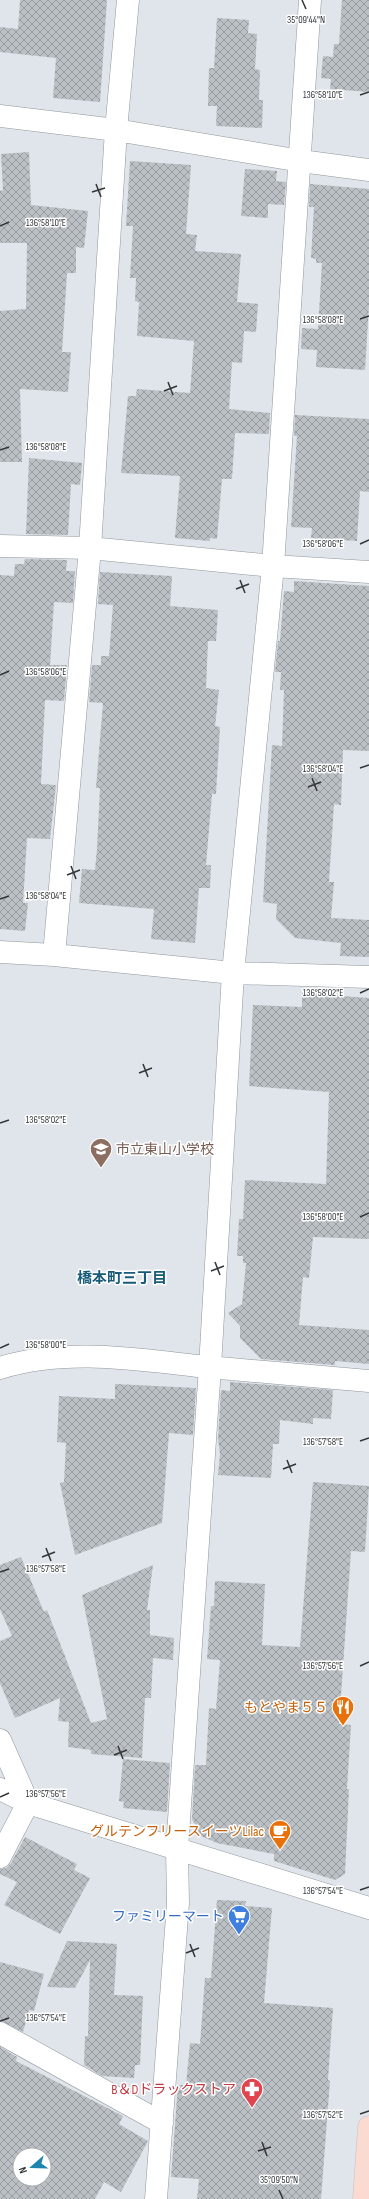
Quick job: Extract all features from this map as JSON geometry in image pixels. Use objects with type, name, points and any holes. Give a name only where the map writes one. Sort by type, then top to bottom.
[{"type":"main road","points":[[364,2199],[369,2127]]},
{"type":"street","points":[[54,955],[90,548],[116,130],[128,0]]},
{"type":"street","points":[[156,2199],[178,1903],[177,1849],[210,1367],[233,973],[273,566],[301,160],[310,0]]},
{"type":"street","points":[[0,116],[116,130],[369,170]]},
{"type":"street","points":[[0,546],[90,548],[273,566],[369,572]]},
{"type":"street","points":[[0,952],[54,955],[233,973],[369,977]]},
{"type":"street","points":[[0,1368],[22,1362],[74,1356],[369,1381]]},
{"type":"street","points":[[0,1740],[28,1803]]},
{"type":"street","points":[[0,1789],[28,1803],[369,1908]]},
{"type":"street","points":[[0,1857],[28,1803]]},
{"type":"street","points":[[0,2033],[162,2122]]},
{"type":"building","points":[[20,0],[107,0],[100,102],[53,98],[56,58],[0,52],[0,27],[18,29]]},
{"type":"building","points":[[342,0],[369,0],[369,92],[330,89],[331,79],[321,78],[323,56],[333,57],[334,44],[339,44]]},
{"type":"building","points":[[217,18],[249,20],[248,33],[257,34],[255,69],[260,70],[259,100],[263,100],[262,128],[216,126],[217,106],[208,106],[209,68],[214,68]]},
{"type":"building","points":[[29,152],[31,205],[88,211],[84,248],[76,247],[76,273],[67,273],[62,352],[71,352],[68,392],[20,389],[22,462],[0,462],[0,311],[26,309],[27,243],[0,243],[0,191],[3,190],[1,154]]},
{"type":"building","points":[[130,161],[191,165],[186,234],[197,235],[195,251],[241,254],[237,302],[258,304],[256,332],[244,331],[242,363],[232,362],[229,409],[270,413],[269,434],[235,433],[232,479],[222,479],[217,539],[210,538],[210,541],[175,538],[180,476],[121,473],[128,396],[136,396],[137,389],[190,393],[194,341],[137,336],[139,302],[135,301],[136,278],[130,278],[133,226],[126,226]]},
{"type":"building","points":[[245,169],[277,171],[276,181],[286,182],[284,205],[268,204],[268,218],[241,216]]},
{"type":"building","points":[[310,184],[369,189],[369,305],[365,370],[316,367],[317,350],[301,349],[302,328],[318,329],[322,263],[316,263],[316,259],[311,258],[314,207],[309,207]]},
{"type":"building","points":[[295,415],[369,419],[369,492],[360,491],[357,541],[311,538],[312,528],[291,527],[297,436],[294,436]]},
{"type":"building","points":[[29,458],[82,463],[80,485],[71,484],[68,535],[26,534]]},
{"type":"building","points":[[25,559],[67,560],[66,571],[75,571],[73,603],[54,602],[50,665],[67,665],[64,701],[45,700],[41,784],[56,785],[50,839],[27,838],[23,903],[28,903],[25,931],[0,929],[0,575],[14,576],[15,564],[24,564]]},
{"type":"building","points":[[100,572],[172,576],[170,606],[218,610],[216,641],[208,641],[206,688],[219,690],[215,726],[220,727],[216,794],[212,794],[206,865],[211,865],[210,888],[199,888],[195,943],[151,939],[154,909],[79,903],[82,869],[95,870],[97,849],[100,788],[96,788],[103,703],[89,702],[92,665],[101,665],[101,656],[109,656],[113,605],[98,604]]},
{"type":"building","points":[[294,581],[369,586],[369,751],[343,750],[341,805],[334,804],[329,882],[334,882],[331,918],[369,920],[369,957],[340,956],[341,943],[295,938],[276,919],[277,904],[263,902],[272,745],[282,746],[284,690],[280,690],[281,672],[275,672],[278,641],[280,641],[284,591],[294,592]]},
{"type":"building","points":[[302,993],[369,998],[369,1239],[313,1237],[309,1278],[303,1277],[299,1325],[369,1330],[369,1364],[335,1361],[335,1365],[261,1359],[240,1338],[240,1326],[228,1313],[242,1304],[246,1263],[243,1263],[243,1256],[237,1256],[239,1219],[243,1219],[245,1180],[326,1184],[329,1092],[249,1086],[253,1005],[302,1007]]},
{"type":"building","points":[[230,1382],[333,1390],[331,1419],[313,1418],[313,1424],[280,1420],[279,1444],[273,1444],[271,1478],[218,1475],[220,1454],[218,1438],[221,1390],[230,1391]]},
{"type":"building","points":[[115,1384],[196,1388],[193,1435],[169,1433],[162,1523],[75,1555],[60,1483],[64,1482],[66,1443],[57,1442],[59,1396],[115,1399]]},
{"type":"building","points":[[313,1482],[369,1486],[365,1552],[351,1551],[339,1724],[351,1725],[347,1789],[349,1789],[345,1874],[335,1880],[274,1861],[274,1854],[217,1843],[201,1836],[192,1819],[195,1765],[206,1765],[209,1708],[216,1709],[220,1660],[207,1659],[211,1606],[214,1606],[215,1581],[265,1584],[262,1645],[300,1647]]},
{"type":"building","points":[[21,1557],[44,1612],[47,1610],[91,1723],[107,1719],[82,1595],[153,1565],[147,1610],[150,1610],[150,1635],[174,1638],[173,1660],[153,1658],[151,1698],[145,1698],[142,1758],[91,1754],[91,1750],[68,1747],[69,1722],[58,1721],[60,1698],[15,1718],[0,1683],[0,1641],[12,1636],[0,1609],[0,1565]]},
{"type":"building","points":[[123,1759],[170,1763],[167,1812],[123,1808],[124,1802],[119,1801]]},
{"type":"building","points":[[25,1837],[77,1864],[74,1870],[90,1878],[60,1934],[4,1905],[17,1882],[0,1874],[0,1869],[6,1868],[11,1863]]},
{"type":"building","points":[[217,1900],[246,1901],[245,1906],[272,1908],[264,2003],[333,2008],[328,2080],[330,2081],[321,2199],[197,2199],[199,2179],[171,2177],[178,2085],[186,2085],[190,2043],[200,2044],[205,1978],[211,1978]]},
{"type":"building","points":[[67,1941],[117,1944],[114,1995],[143,1996],[140,2065],[135,2065],[134,2078],[102,2076],[84,2065],[85,2036],[88,2036],[90,1960],[75,1988],[47,1987]]},
{"type":"building","points":[[0,1962],[44,1974],[34,2011],[29,2010],[23,2032],[0,2021]]},
{"type":"building","points":[[0,2047],[17,2057],[16,2061],[123,2116],[119,2124],[148,2141],[121,2192],[104,2182],[95,2199],[0,2199]]},
{"type":"place","name":"市立東山小学校","points":[[101,1168]]},
{"type":"place","name":"もとやま５５","points":[[343,1726]]},
{"type":"place","name":"グルテンフリースイーツLilac","points":[[280,1850]]},
{"type":"place","name":"ファミリーマート","points":[[239,1936]]},
{"type":"place","name":"B＆Dドラックストア","points":[[252,2108]]},
{"type":"district","name":"橋本町三丁目","points":[[122,1278]]}]
